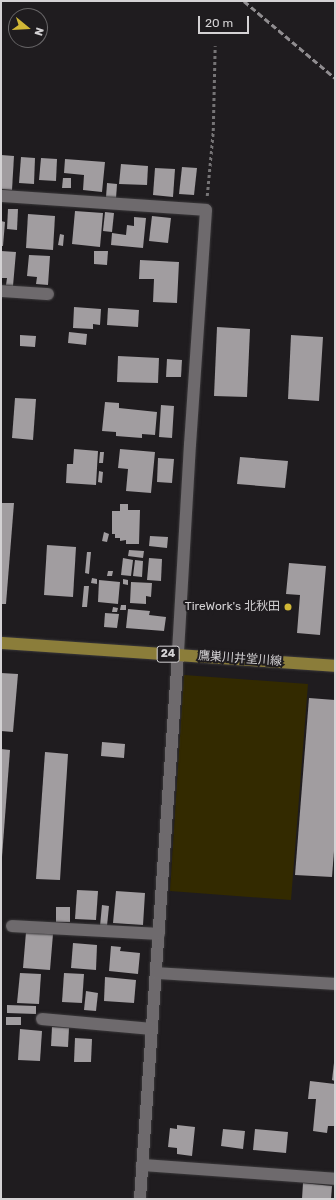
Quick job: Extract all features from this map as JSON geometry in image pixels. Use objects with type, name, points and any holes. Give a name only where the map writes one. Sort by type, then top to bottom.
[{"type":"main road","name":"鷹巣川井堂川線","points":[[1,643],[335,666]]},
{"type":"street","points":[[1,196],[206,210],[190,444],[178,655],[140,1199]]},
{"type":"street","points":[[1,291],[48,294]]},
{"type":"street","points":[[12,926],[159,934]]},
{"type":"street","points":[[156,972],[335,984]]},
{"type":"street","points":[[42,1019],[152,1029]]},
{"type":"street","points":[[142,1165],[335,1179]]},
{"type":"path","points":[[206,210],[213,131],[215,46]]},
{"type":"shaded area","points":[[184,675],[308,684],[291,900],[170,891]]},
{"type":"building","points":[[1,155],[14,156],[12,190],[1,189]]},
{"type":"building","points":[[21,157],[35,158],[34,184],[19,183]]},
{"type":"building","points":[[41,158],[57,159],[56,181],[39,180]]},
{"type":"building","points":[[65,159],[105,162],[102,192],[83,190],[84,175],[64,173]]},
{"type":"building","points":[[121,164],[148,166],[147,185],[119,184]]},
{"type":"building","points":[[182,167],[197,168],[194,195],[179,194]]},
{"type":"building","points":[[155,168],[175,169],[173,197],[153,195]]},
{"type":"building","points":[[63,178],[71,178],[71,188],[62,188]]},
{"type":"building","points":[[107,183],[117,184],[116,199],[106,198]]},
{"type":"building","points":[[8,209],[18,209],[17,230],[7,229]]},
{"type":"building","points":[[75,211],[103,213],[100,247],[72,244]]},
{"type":"building","points":[[105,212],[114,213],[112,232],[103,231]]},
{"type":"building","points":[[28,214],[55,216],[53,250],[26,248]]},
{"type":"building","points":[[152,216],[171,218],[168,243],[149,241]]},
{"type":"building","points":[[134,217],[146,218],[143,248],[111,245],[112,233],[126,235],[127,225],[134,226]]},
{"type":"building","points":[[1,221],[5,222],[3,246],[1,246]]},
{"type":"building","points":[[60,234],[64,235],[63,246],[58,245]]},
{"type":"building","points":[[1,251],[16,252],[13,286],[6,285],[7,278],[1,278]]},
{"type":"building","points":[[94,251],[108,251],[107,265],[94,264]]},
{"type":"building","points":[[29,255],[50,256],[48,285],[36,284],[37,277],[27,276]]},
{"type":"building","points":[[140,260],[179,262],[177,303],[153,302],[154,279],[139,279]]},
{"type":"building","points":[[74,307],[101,309],[100,325],[93,324],[93,329],[73,328]]},
{"type":"building","points":[[108,308],[139,310],[138,327],[107,325]]},
{"type":"building","points":[[217,327],[250,329],[247,397],[214,396]]},
{"type":"building","points":[[69,332],[87,334],[86,345],[68,343]]},
{"type":"building","points":[[20,335],[36,336],[35,347],[20,346]]},
{"type":"building","points":[[291,335],[323,337],[319,401],[288,399]]},
{"type":"building","points":[[118,356],[159,358],[158,383],[117,382]]},
{"type":"building","points":[[167,359],[182,360],[181,377],[166,377]]},
{"type":"building","points":[[15,398],[36,399],[33,440],[12,438]]},
{"type":"building","points":[[105,402],[119,403],[119,408],[157,412],[155,435],[142,434],[142,438],[116,436],[116,432],[102,431]]},
{"type":"building","points":[[161,405],[174,406],[172,438],[159,437]]},
{"type":"building","points":[[74,449],[98,451],[96,485],[66,483],[67,464],[73,464]]},
{"type":"building","points":[[120,449],[155,452],[151,493],[126,491],[128,469],[118,468]]},
{"type":"building","points":[[100,452],[104,452],[103,463],[99,463]]},
{"type":"building","points":[[240,457],[288,461],[285,488],[237,484]]},
{"type":"building","points":[[158,458],[174,459],[172,483],[157,482]]},
{"type":"building","points":[[99,471],[103,472],[102,483],[98,482]]},
{"type":"building","points":[[1,503],[14,503],[6,604],[1,604]]},
{"type":"building","points":[[120,504],[128,504],[128,510],[140,510],[139,544],[126,544],[126,540],[120,541],[120,538],[115,538],[115,534],[112,534],[112,511],[120,511]]},
{"type":"building","points":[[104,532],[109,534],[107,542],[102,541]]},
{"type":"building","points":[[150,536],[168,537],[167,548],[149,546]]},
{"type":"building","points":[[47,545],[76,547],[73,597],[44,595]]},
{"type":"building","points":[[129,550],[144,551],[143,558],[128,556]]},
{"type":"building","points":[[87,552],[91,552],[89,574],[85,573]]},
{"type":"building","points":[[123,558],[133,560],[131,576],[121,575]]},
{"type":"building","points":[[149,558],[162,559],[161,581],[147,580]]},
{"type":"building","points":[[135,560],[143,561],[142,577],[133,576]]},
{"type":"building","points":[[289,563],[326,566],[320,635],[297,633],[300,595],[286,594]]},
{"type":"building","points":[[108,571],[113,571],[112,576],[107,576]]},
{"type":"building","points":[[92,578],[97,579],[97,584],[91,583]]},
{"type":"building","points":[[123,579],[128,580],[128,585],[123,584]]},
{"type":"building","points":[[99,580],[120,582],[118,604],[98,602]]},
{"type":"building","points":[[131,582],[152,583],[151,597],[146,596],[146,604],[130,603]]},
{"type":"building","points":[[84,586],[89,586],[87,607],[82,607]]},
{"type":"building","points":[[121,605],[126,605],[126,610],[120,610]]},
{"type":"building","points":[[113,607],[118,608],[117,612],[112,612]]},
{"type":"building","points":[[128,609],[150,611],[149,615],[166,617],[164,631],[126,628]]},
{"type":"building","points":[[105,613],[119,614],[117,628],[104,627]]},
{"type":"building","points":[[1,673],[18,674],[13,732],[1,731]]},
{"type":"building","points":[[309,698],[335,700],[335,838],[332,877],[295,875]]},
{"type":"building","points":[[102,742],[125,744],[124,758],[101,756]]},
{"type":"building","points":[[1,749],[10,750],[2,857],[1,857]]},
{"type":"building","points":[[45,752],[68,754],[60,880],[36,879]]},
{"type":"building","points":[[77,890],[98,891],[96,920],[75,919]]},
{"type":"building","points":[[116,891],[145,893],[143,925],[113,923]]},
{"type":"building","points":[[102,905],[109,906],[107,926],[100,926]]},
{"type":"building","points":[[56,907],[70,907],[70,922],[56,922]]},
{"type":"building","points":[[26,932],[53,934],[50,970],[23,968]]},
{"type":"building","points":[[73,943],[97,945],[96,970],[71,968]]},
{"type":"building","points":[[111,946],[121,947],[120,951],[140,953],[138,974],[109,971]]},
{"type":"building","points":[[20,973],[41,974],[39,1004],[17,1003]]},
{"type":"building","points":[[64,973],[84,974],[82,1003],[62,1002]]},
{"type":"building","points":[[105,977],[136,980],[134,1003],[104,1001]]},
{"type":"building","points":[[86,991],[98,993],[96,1011],[84,1010]]},
{"type":"building","points":[[7,1005],[36,1006],[36,1014],[7,1013]]},
{"type":"building","points":[[6,1017],[21,1017],[21,1025],[6,1025]]},
{"type":"building","points":[[52,1027],[69,1028],[68,1047],[51,1046]]},
{"type":"building","points":[[20,1029],[42,1031],[40,1061],[18,1060]]},
{"type":"building","points":[[75,1038],[92,1039],[91,1062],[74,1062]]},
{"type":"building","points":[[335,1063],[335,1081],[332,1080]]},
{"type":"building","points":[[310,1081],[335,1084],[335,1126],[328,1126],[327,1133],[313,1131],[316,1099],[308,1099]]},
{"type":"building","points":[[177,1125],[195,1127],[192,1156],[177,1154],[177,1148],[168,1147],[170,1128],[177,1129]]},
{"type":"building","points":[[223,1129],[245,1131],[243,1149],[221,1146]]},
{"type":"building","points":[[255,1129],[288,1132],[286,1153],[253,1150]]},
{"type":"building","points":[[303,1183],[332,1186],[331,1199],[302,1199]]},
{"type":"railway","points":[[244,1],[335,78]]},
{"type":"place","name":"TireWork's 北秋田","points":[[288,607]]}]
